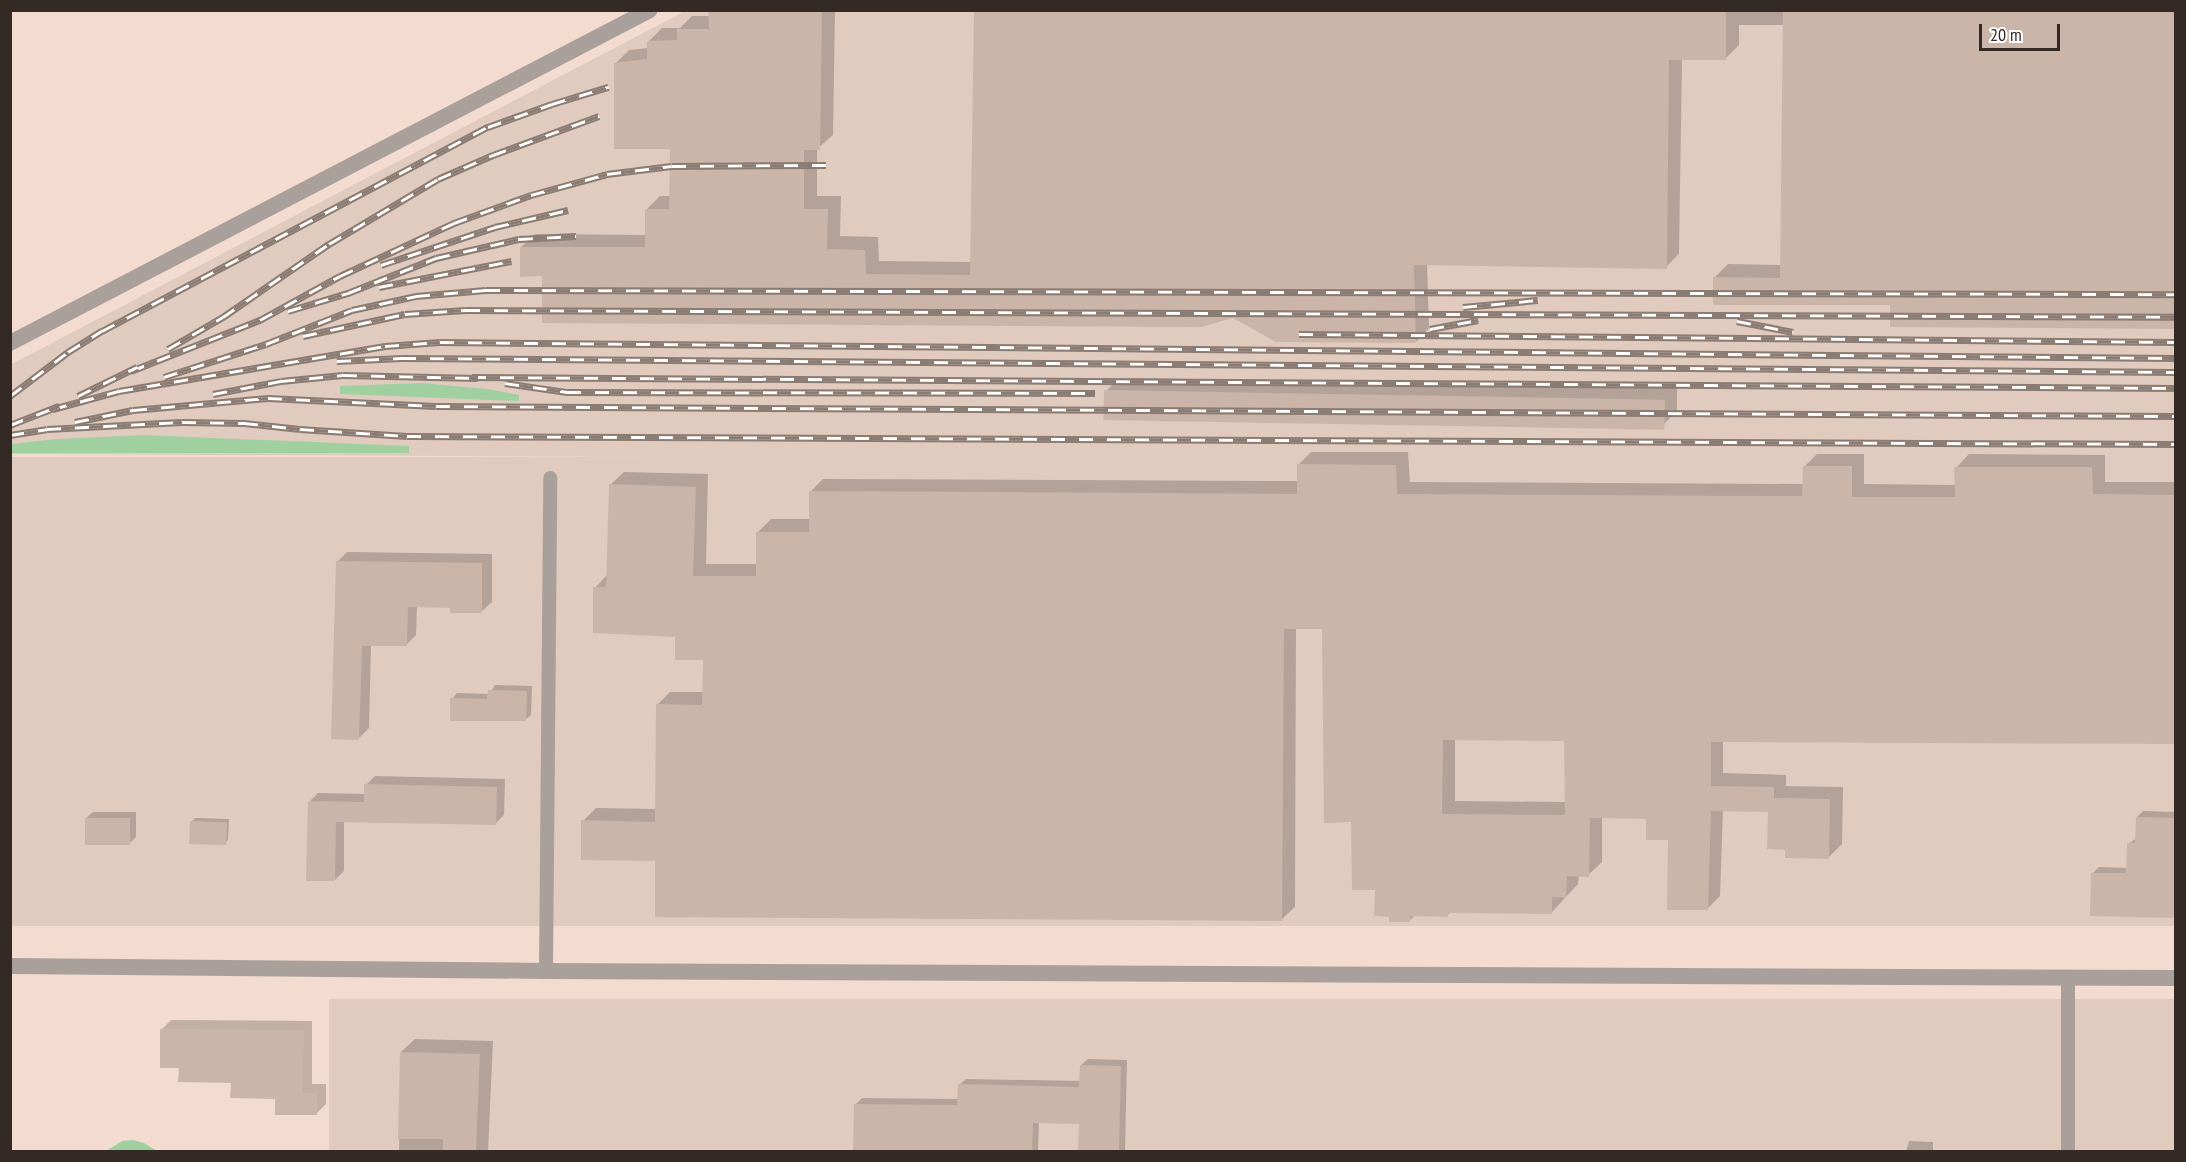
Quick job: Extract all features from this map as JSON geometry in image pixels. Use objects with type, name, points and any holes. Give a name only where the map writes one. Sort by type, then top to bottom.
[{"type":"street","points":[[10,343],[650,10]]},
{"type":"street","points":[[10,966],[546,971],[2175,978]]},
{"type":"lane","points":[[546,971],[550,478]]},
{"type":"lane","points":[[2068,978],[2068,1152]]},
{"type":"shaded area","points":[[685,11],[2175,11],[2175,464],[11,454],[10,365]]},
{"type":"shaded area","points":[[11,457],[2175,457],[2175,926],[11,926]]},
{"type":"shaded area","points":[[329,999],[2175,999],[2175,1151],[329,1151]]},
{"type":"green space","points":[[422,383],[487,389],[519,395],[519,401],[340,394],[340,386]]},
{"type":"green space","points":[[143,435],[409,446],[409,453],[11,453],[11,444]]},
{"type":"green space","points":[[133,1140],[144,1143],[157,1151],[106,1151],[122,1141]]},
{"type":"building","points":[[708,10],[822,10],[820,150],[804,150],[804,209],[828,209],[827,249],[865,250],[866,274],[970,275],[974,10],[1726,10],[1726,60],[1669,60],[1667,269],[1414,265],[1416,343],[1276,342],[1233,318],[1201,327],[542,323],[542,276],[520,277],[520,247],[645,247],[645,209],[669,209],[670,149],[614,149],[614,63],[647,59],[647,41],[677,40],[677,29],[709,29]]},
{"type":"building","points":[[1783,10],[2175,10],[2175,329],[1890,327],[1890,305],[1713,305],[1713,277],[1780,278]]},
{"type":"building","points":[[1104,390],[1665,400],[1664,430],[1103,420]]},
{"type":"building","points":[[1297,464],[1396,465],[1397,494],[1802,496],[1803,466],[1852,466],[1852,497],[1955,497],[1954,467],[2092,467],[2093,494],[2175,495],[2175,744],[1711,742],[1711,786],[1774,787],[1774,798],[1830,799],[1829,859],[1785,858],[1785,850],[1767,849],[1768,812],[1711,811],[1708,910],[1667,910],[1668,840],[1646,840],[1646,819],[1590,818],[1589,877],[1567,876],[1566,898],[1552,897],[1552,914],[1448,913],[1448,917],[1410,916],[1410,922],[1389,922],[1389,917],[1374,916],[1375,890],[1352,890],[1351,822],[1324,823],[1322,629],[1284,629],[1282,921],[655,917],[655,861],[581,860],[581,820],[655,822],[656,704],[702,705],[703,660],[675,660],[675,637],[593,633],[593,587],[606,587],[609,484],[696,487],[693,576],[756,576],[756,532],[809,532],[809,491],[1297,494]],"holes":[[[1443,740],[1564,741],[1565,815],[1442,814]]]},
{"type":"building","points":[[336,561],[482,563],[482,613],[450,613],[450,608],[408,607],[407,646],[362,646],[359,740],[331,739]]},
{"type":"building","points":[[488,690],[527,691],[526,721],[450,721],[450,698],[487,699]]},
{"type":"building","points":[[364,784],[497,787],[496,825],[336,822],[335,881],[306,881],[308,801],[364,802]]},
{"type":"building","points":[[2136,817],[2175,818],[2175,918],[2090,916],[2091,873],[2126,873],[2127,843],[2135,843]]},
{"type":"building","points":[[85,818],[130,818],[130,845],[85,845]]},
{"type":"building","points":[[190,821],[227,822],[226,845],[189,844]]},
{"type":"building","points":[[160,1029],[304,1030],[303,1093],[317,1093],[317,1115],[275,1115],[275,1099],[230,1098],[231,1083],[178,1082],[179,1068],[160,1068]]},
{"type":"building","points":[[400,1052],[480,1054],[476,1152],[443,1152],[443,1139],[398,1139]]},
{"type":"building","points":[[1080,1065],[1121,1066],[1119,1152],[1078,1152],[1079,1124],[1033,1123],[1032,1152],[853,1152],[854,1104],[957,1105],[958,1084],[1079,1087]]},
{"type":"railway","points":[[10,396],[68,352],[102,331],[488,127],[608,87]]},
{"type":"railway","points":[[168,349],[223,317],[329,244],[438,179],[493,155],[599,116]]},
{"type":"railway","points":[[131,371],[260,320],[340,276],[454,223],[531,195],[607,174],[672,166],[826,165]]},
{"type":"railway","points":[[381,265],[495,227],[568,210]]},
{"type":"railway","points":[[288,311],[348,293],[436,258],[519,239],[576,236]]},
{"type":"railway","points":[[379,287],[511,261]]},
{"type":"railway","points":[[164,377],[266,344],[352,310],[416,296],[486,290],[2176,294]]},
{"type":"railway","points":[[1463,307],[1538,300]]},
{"type":"railway","points":[[303,336],[405,314],[466,310],[2176,317]]},
{"type":"railway","points":[[1430,329],[1478,320]]},
{"type":"railway","points":[[1737,321],[1793,332]]},
{"type":"railway","points":[[1299,334],[2176,342]]},
{"type":"railway","points":[[53,409],[119,391],[385,346],[440,342],[2176,358]]},
{"type":"railway","points":[[337,361],[402,358],[2176,372]]},
{"type":"railway","points":[[78,396],[137,367]]},
{"type":"railway","points":[[213,394],[281,381],[343,375],[478,378]]},
{"type":"railway","points":[[472,377],[2176,388]]},
{"type":"railway","points":[[505,383],[567,392],[1095,393]]},
{"type":"railway","points":[[75,422],[133,410],[268,398],[436,406],[2176,416]]},
{"type":"railway","points":[[10,425],[59,406]]},
{"type":"railway","points":[[10,435],[47,429],[182,422],[244,423],[407,436],[2176,444]]}]
